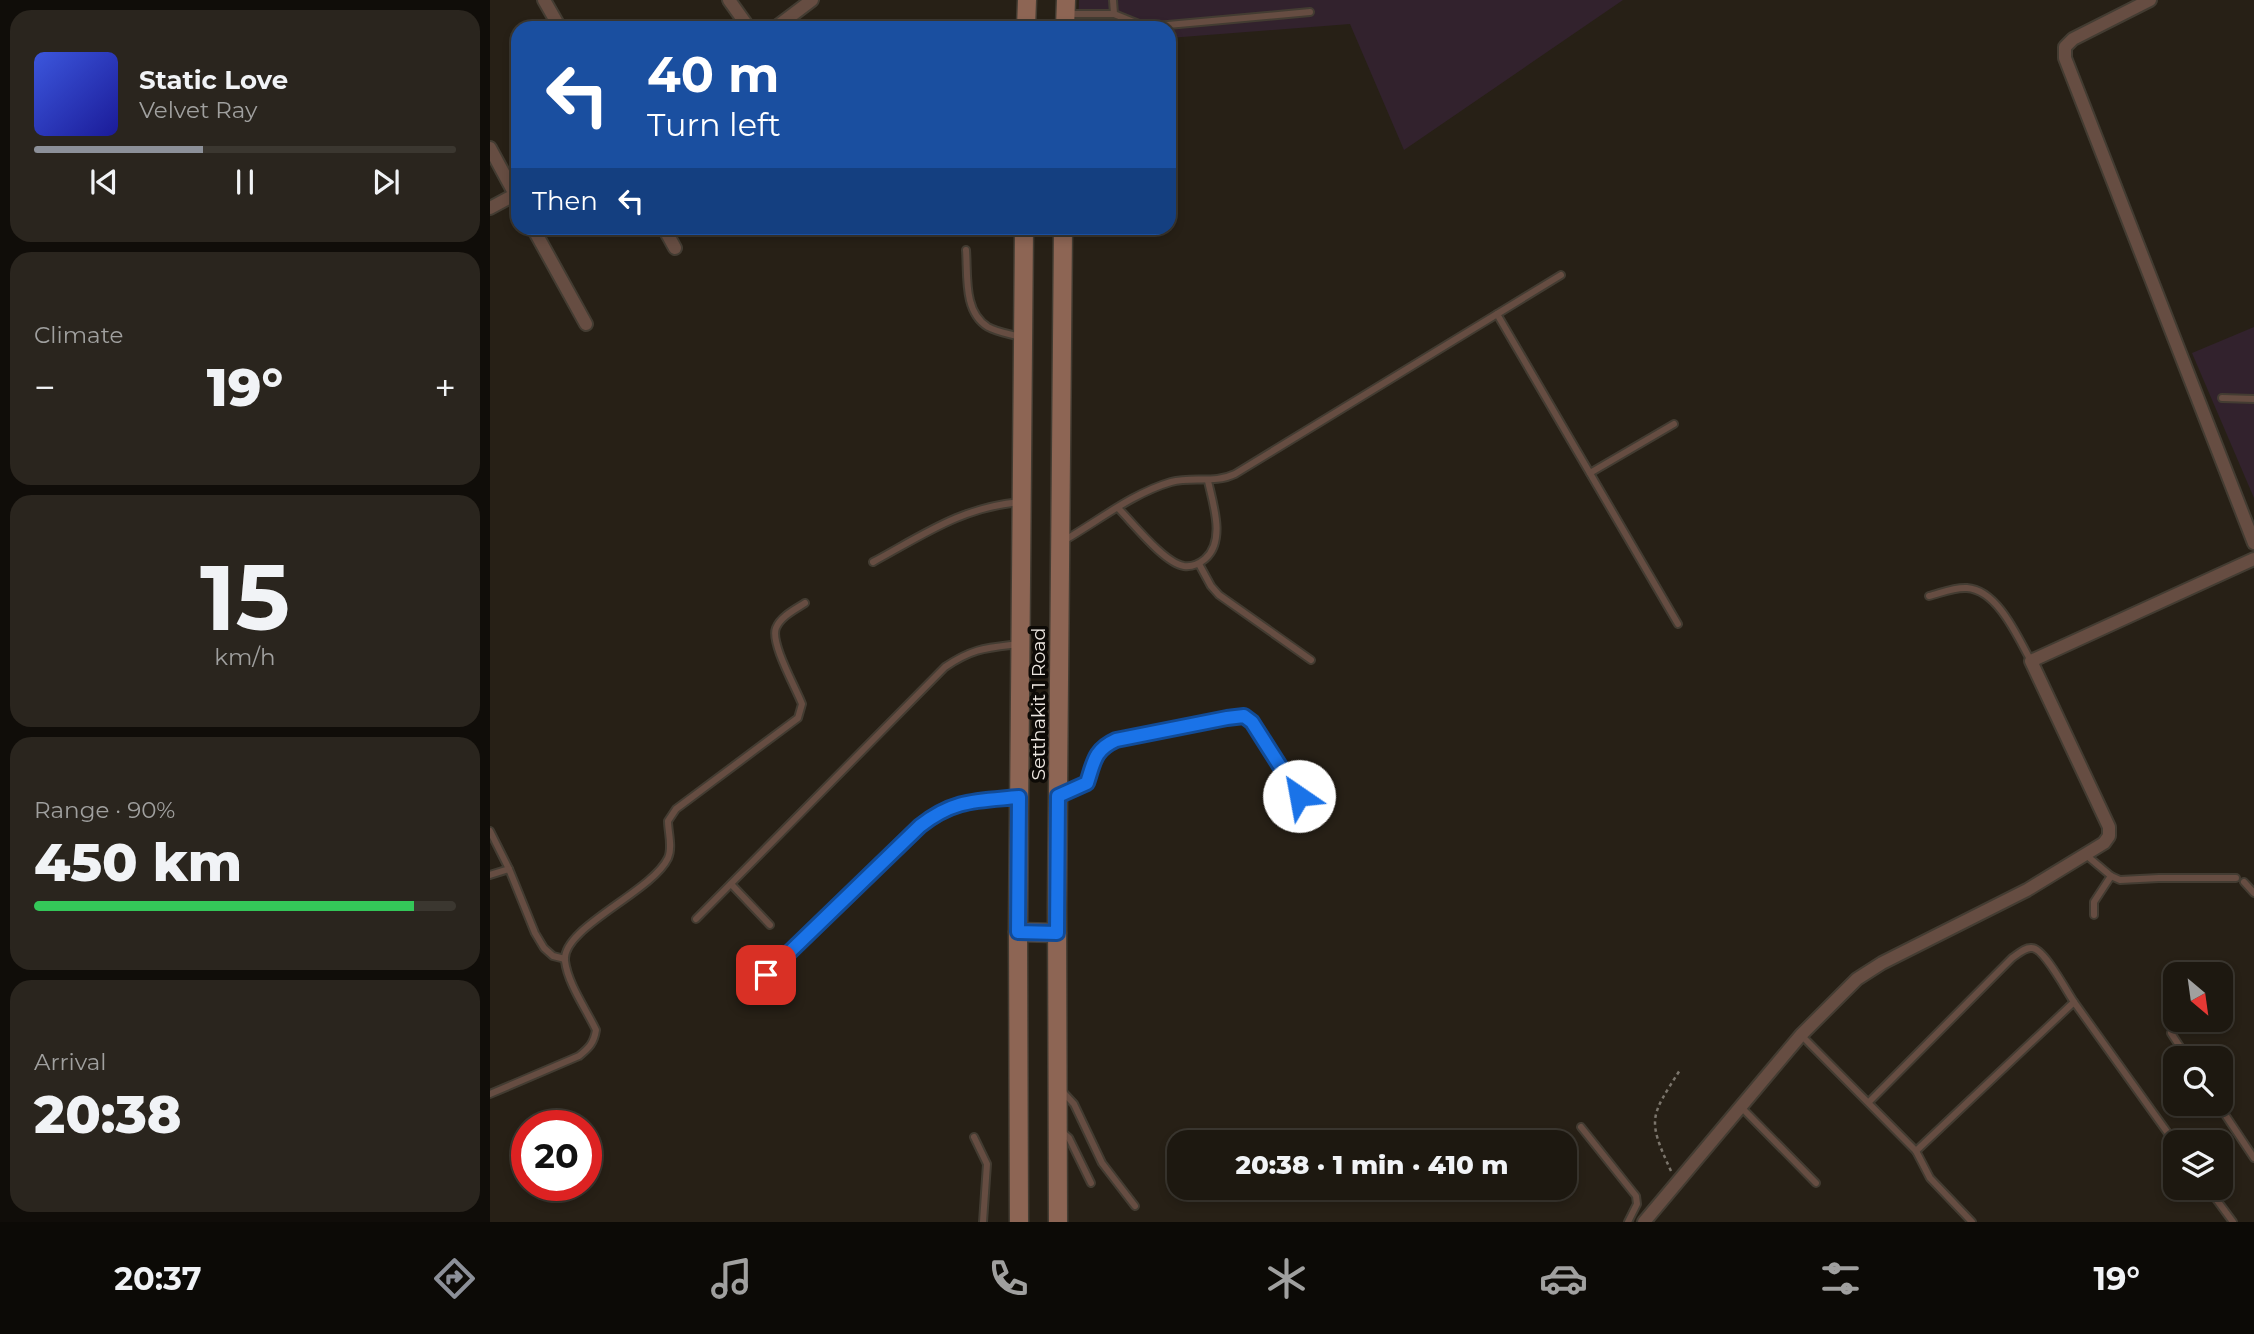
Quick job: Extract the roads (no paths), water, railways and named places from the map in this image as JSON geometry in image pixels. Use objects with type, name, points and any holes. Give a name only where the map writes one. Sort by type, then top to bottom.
[{"type":"main road","points":[[1026,21],[1027,0]]},
{"type":"main road","name":"Setthakit 1 Road","points":[[1019,1222],[1018,932],[1024,235]]},
{"type":"main road","name":"Setthakit 1 Road","points":[[1058,1222],[1057,933],[1063,235]]},
{"type":"main road","points":[[1018,932],[1057,933]]},
{"type":"street","points":[[544,0],[556,21]]},
{"type":"street","points":[[729,0],[744,21]]},
{"type":"street","points":[[784,21],[812,0]]},
{"type":"street","points":[[2151,0],[2073,39],[2064,47],[2066,58],[2254,543]]},
{"type":"street","points":[[490,148],[511,185]]},
{"type":"street","points":[[490,208],[511,199]]},
{"type":"street","points":[[537,235],[586,324]]},
{"type":"street","points":[[668,235],[675,248]]},
{"type":"street","points":[[1646,1221],[1801,1035],[1857,979],[1882,963],[2027,890],[2104,844],[2109,836],[2109,827],[2031,661],[2254,559]]},
{"type":"lane","points":[[1113,0],[1114,14]]},
{"type":"lane","points":[[1176,24],[1310,12]]},
{"type":"lane","points":[[1065,14],[1114,14],[1131,21]]},
{"type":"lane","points":[[966,250],[969,301],[976,316],[988,327],[1023,338]]},
{"type":"lane","points":[[1060,543],[1154,488],[1192,478],[1224,480],[1561,275]]},
{"type":"lane","points":[[1497,314],[1678,624]]},
{"type":"lane","points":[[2222,398],[2254,399]]},
{"type":"lane","points":[[1590,473],[1674,424]]},
{"type":"lane","points":[[1118,509],[1172,560],[1184,566],[1199,564],[1211,554],[1215,543],[1217,519],[1208,481]]},
{"type":"lane","points":[[873,562],[956,516],[982,508],[1022,502]]},
{"type":"lane","points":[[1199,564],[1219,595],[1311,660]]},
{"type":"lane","points":[[1929,597],[1954,589],[1970,588],[1983,594],[2002,612],[2031,661]]},
{"type":"lane","points":[[490,1094],[579,1056],[590,1047],[596,1030],[569,974],[565,959],[568,947],[579,933],[636,892],[668,859],[671,848],[668,821],[676,809],[798,718],[802,704],[775,641],[775,629],[783,619],[805,603]]},
{"type":"lane","points":[[696,919],[946,667],[963,655],[978,649],[1021,643]]},
{"type":"lane","points":[[1058,796],[1087,783],[1096,755],[1104,746],[1116,740],[1244,716],[1252,722],[1299,796]]},
{"type":"lane","points":[[747,994],[920,826],[939,811],[976,800],[1019,797]]},
{"type":"lane","points":[[490,831],[509,869],[534,933],[553,956],[565,959]]},
{"type":"lane","points":[[2086,855],[2111,876],[2131,881],[2159,878],[2240,880],[2254,893]]},
{"type":"lane","points":[[490,875],[509,869]]},
{"type":"lane","points":[[2094,915],[2094,902],[2111,876]]},
{"type":"lane","points":[[731,884],[770,925]]},
{"type":"lane","points":[[1870,1102],[2012,958],[2029,947],[2037,948],[2044,955],[2074,1002],[2166,1130]]},
{"type":"lane","points":[[1916,1151],[2074,1002]]},
{"type":"lane","points":[[2171,1033],[2180,1046]]},
{"type":"lane","points":[[1801,1035],[1916,1151],[1930,1178],[1972,1222]]},
{"type":"lane","points":[[1057,1088],[1070,1097],[1102,1163],[1135,1206]]},
{"type":"lane","points":[[1741,1107],[1816,1183]]},
{"type":"lane","points":[[2226,1116],[2254,1158]]},
{"type":"lane","points":[[1581,1127],[1636,1196],[1637,1205],[1628,1222]]},
{"type":"lane","points":[[1058,1129],[1069,1138],[1091,1183]]},
{"type":"lane","points":[[974,1137],[987,1164],[983,1222]]},
{"type":"lane","points":[[2217,1200],[2233,1222]]}]
